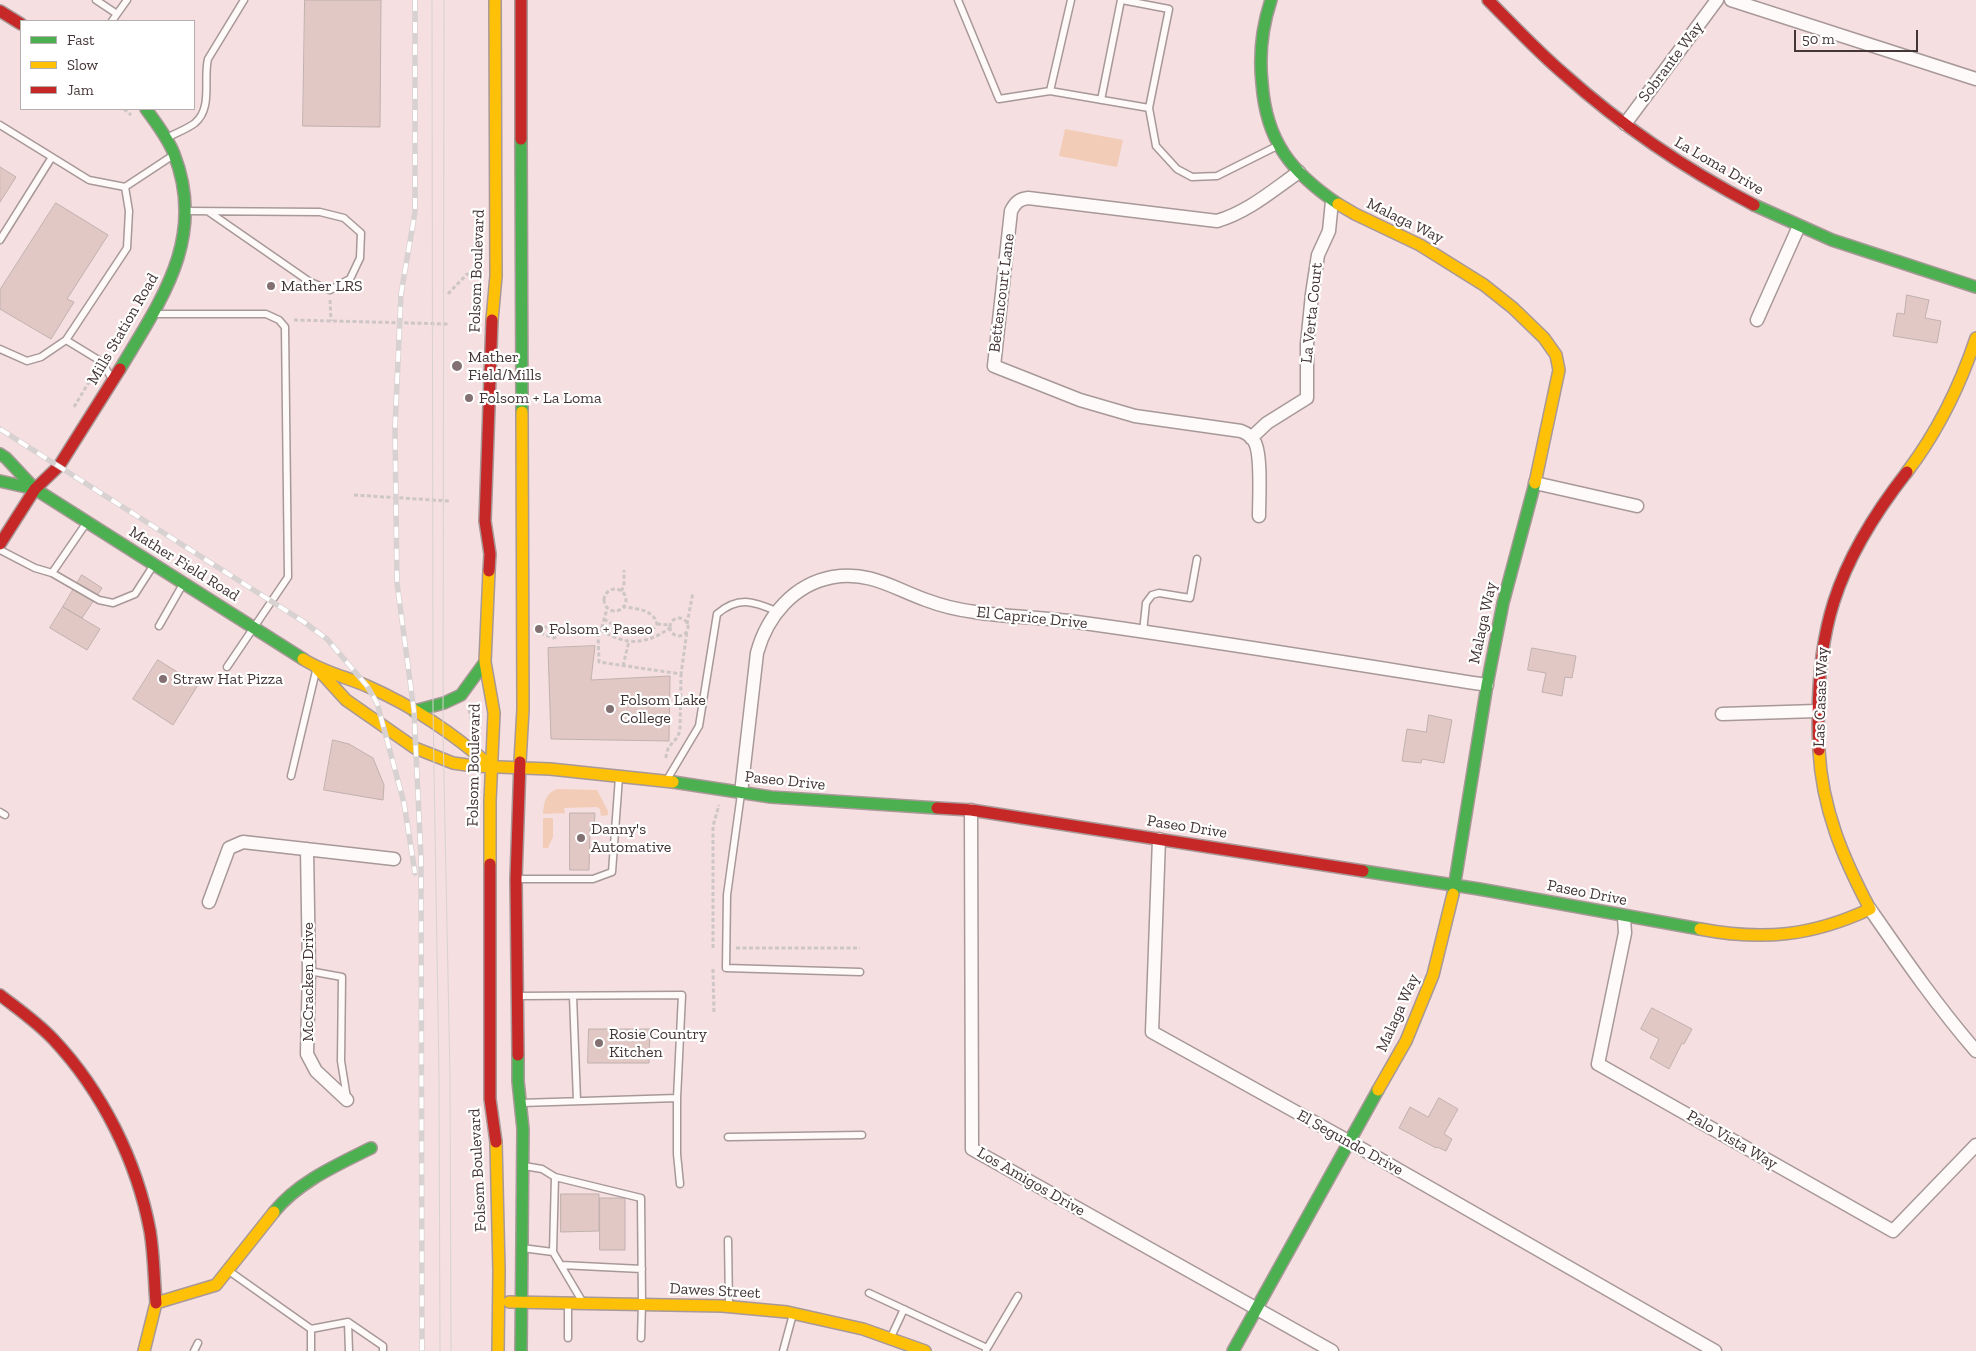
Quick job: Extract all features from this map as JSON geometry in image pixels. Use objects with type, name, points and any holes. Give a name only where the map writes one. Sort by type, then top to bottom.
[{"type":"street","name":"Folsom Boulevard","points":[[495,0],[496,276],[492,307],[485,521],[490,554],[485,662],[494,713],[489,870],[490,1099],[497,1152],[498,1351]]},
{"type":"street","points":[[521,0],[523,709],[519,767],[516,879],[517,996],[520,1103],[523,1129],[521,1351]]},
{"type":"street","name":"Malaga Way","points":[[1233,1351],[1406,1041],[1433,975],[1445,934],[1455,886],[1487,685],[1503,603],[1535,484],[1559,370],[1558,357],[1552,346],[1512,306],[1452,263],[1402,235],[1355,214],[1332,201],[1312,186],[1299,172],[1279,145],[1268,124],[1260,68],[1262,31],[1270,0]]},
{"type":"street","name":"La Loma Drive","points":[[1488,0],[1575,84],[1625,124],[1683,165],[1716,185],[1799,226],[1866,253],[1976,287]]},
{"type":"street","name":"Sobrante Way","points":[[1625,124],[1717,0]]},
{"type":"street","points":[[1731,0],[1976,79]]},
{"type":"street","points":[[0,10],[20,23]]},
{"type":"street","name":"Mills Station Road","points":[[0,544],[35,489],[59,466],[113,380],[173,275],[184,237],[186,211],[182,181],[174,154],[166,138],[147,110]]},
{"type":"street","name":"Bettencourt Lane","points":[[1251,438],[1241,431],[1135,416],[1071,397],[994,366],[1011,211],[1014,204],[1021,199],[1028,198],[1217,221],[1246,209],[1299,172]]},
{"type":"street","name":"La Verta Court","points":[[1251,438],[1267,423],[1306,398],[1307,344],[1312,294],[1318,255],[1329,232],[1332,201]]},
{"type":"street","points":[[1757,320],[1799,226]]},
{"type":"street","name":"Las Casas Way","points":[[1976,338],[1957,390],[1940,422],[1916,460],[1874,517],[1843,572],[1832,601],[1824,633],[1819,663],[1817,710],[1820,777],[1827,811],[1870,910],[1912,971],[1946,1016],[1976,1051]]},
{"type":"street","points":[[1251,438],[1258,451],[1259,516]]},
{"type":"street","name":"Mather Field Road","points":[[0,454],[35,489],[316,667],[367,686],[414,712],[433,720],[492,767]]},
{"type":"street","name":"Mather Field Road","points":[[0,481],[35,489]]},
{"type":"street","points":[[1535,484],[1637,506]]},
{"type":"street","name":"El Caprice Drive","points":[[741,793],[757,653],[764,631],[776,611],[802,589],[824,579],[858,576],[881,580],[926,600],[951,608],[976,612],[1067,621],[1487,685]]},
{"type":"street","points":[[414,712],[444,703],[461,695],[485,662]]},
{"type":"street","name":"Mather Field Road","points":[[316,667],[346,700],[415,748],[453,763],[492,767]]},
{"type":"street","points":[[1722,714],[1817,710]]},
{"type":"street","name":"Paseo Drive","points":[[492,767],[519,767],[620,776],[741,793],[817,801],[971,810],[1455,886],[1624,917],[1748,937],[1806,933],[1836,925],[1870,910]]},
{"type":"street","name":"Los Amigos Drive","points":[[971,810],[972,1150],[1332,1351]]},
{"type":"street","name":"El Segundo Drive","points":[[1159,839],[1152,1032],[1350,1142],[1715,1351]]},
{"type":"street","points":[[209,902],[229,848],[243,842],[394,858]]},
{"type":"street","name":"McCracken Drive","points":[[307,849],[309,971],[307,1054],[316,1071],[347,1100]]},
{"type":"street","name":"Palo Vista Way","points":[[1624,917],[1625,932],[1598,1064],[1893,1230],[1976,1146]]},
{"type":"street","points":[[0,995],[33,1021],[81,1073],[110,1119],[138,1185],[148,1221],[156,1303],[144,1351]]},
{"type":"street","points":[[156,1303],[216,1286],[283,1201],[328,1169],[371,1148]]},
{"type":"street","name":"Dawes Street","points":[[498,1302],[729,1307],[793,1313],[864,1329],[925,1351]]},
{"type":"lane","points":[[96,0],[117,14]]},
{"type":"lane","points":[[113,20],[126,0]]},
{"type":"lane","points":[[166,138],[190,126],[203,115],[206,106],[206,69],[208,59],[244,0]]},
{"type":"lane","points":[[958,0],[999,99],[1050,91],[1150,108]]},
{"type":"lane","points":[[1050,91],[1071,0]]},
{"type":"lane","points":[[1101,100],[1122,0],[1169,9],[1150,108],[1156,146],[1177,169],[1192,177],[1217,176],[1279,145]]},
{"type":"lane","points":[[0,125],[90,180],[125,187],[174,154]]},
{"type":"lane","points":[[0,240],[52,157]]},
{"type":"lane","points":[[0,349],[27,361],[41,357],[66,340],[127,248],[129,212],[125,187]]},
{"type":"lane","points":[[186,211],[320,212],[344,218],[361,233],[360,258],[350,279],[330,290],[310,282],[209,212]]},
{"type":"lane","points":[[152,314],[266,314],[279,320],[285,327],[288,577],[227,668]]},
{"type":"lane","points":[[66,340],[102,362],[113,380]]},
{"type":"lane","points":[[52,573],[87,522]]},
{"type":"lane","points":[[0,550],[35,568],[52,573],[99,600],[113,604],[135,594],[154,564]]},
{"type":"lane","points":[[1142,632],[1146,603],[1152,595],[1159,593],[1190,598],[1197,559]]},
{"type":"lane","points":[[159,626],[184,583]]},
{"type":"lane","points":[[666,782],[699,726],[717,614],[726,606],[744,601],[758,603],[776,611]]},
{"type":"lane","points":[[290,776],[316,667]]},
{"type":"lane","points":[[516,879],[593,879],[612,872],[620,776]]},
{"type":"lane","points":[[741,793],[727,895],[726,968],[860,972]]},
{"type":"lane","points":[[309,971],[342,978],[341,1061],[347,1100]]},
{"type":"lane","points":[[517,996],[682,995],[677,1098],[677,1154],[680,1184]]},
{"type":"lane","points":[[573,996],[577,1101]]},
{"type":"lane","points":[[520,1103],[677,1098]]},
{"type":"lane","points":[[728,1137],[862,1135]]},
{"type":"lane","points":[[523,1166],[542,1169],[556,1177],[641,1198],[641,1338]]},
{"type":"lane","points":[[556,1177],[553,1252],[583,1303]]},
{"type":"lane","points":[[728,1240],[729,1307]]},
{"type":"lane","points":[[522,1248],[553,1252]]},
{"type":"lane","points":[[561,1265],[642,1269]]},
{"type":"lane","points":[[228,1270],[312,1329],[348,1322],[383,1346],[383,1351]]},
{"type":"lane","points":[[869,1293],[986,1349],[1018,1296]]},
{"type":"lane","points":[[568,1303],[568,1338]]},
{"type":"lane","points":[[890,1339],[904,1309]]},
{"type":"lane","points":[[783,1351],[793,1313]]},
{"type":"lane","points":[[348,1322],[349,1351]]},
{"type":"lane","points":[[311,1351],[312,1329]]},
{"type":"lane","points":[[194,1351],[198,1343]]},
{"type":"path","points":[[125,110],[131,116]]},
{"type":"path","points":[[448,294],[467,274],[478,276]]},
{"type":"path","points":[[330,290],[331,321]]},
{"type":"path","points":[[279,320],[448,324]]},
{"type":"path","points":[[72,411],[102,362]]},
{"type":"path","points":[[354,495],[449,501]]},
{"type":"path","points":[[621,592],[624,586],[624,570]]},
{"type":"path","points":[[611,590],[621,592],[625,597],[623,607],[617,611],[610,611],[604,602],[605,595],[611,590]]},
{"type":"path","points":[[666,759],[667,748],[678,738],[680,730],[681,674],[693,592]]},
{"type":"path","points":[[604,619],[628,633],[641,634],[654,629],[657,624],[656,619],[648,612],[623,607]]},
{"type":"path","points":[[607,608],[599,632],[599,662],[681,674]]},
{"type":"path","points":[[543,628],[553,625],[559,631],[599,632],[635,642],[650,640],[670,627],[673,620],[678,618],[684,620],[687,625]]},
{"type":"path","points":[[657,624],[670,627]]},
{"type":"path","points":[[670,627],[672,634],[677,636],[683,635],[687,631]]},
{"type":"path","points":[[543,634],[554,638],[558,636],[559,631]]},
{"type":"path","points":[[623,666],[629,641]]},
{"type":"path","points":[[467,704],[473,725]]},
{"type":"path","points":[[713,958],[713,826],[720,802]]},
{"type":"path","points":[[713,948],[860,948]]},
{"type":"path","points":[[713,967],[714,1014]]},
{"type":"shaded area","points":[[1065,129],[1123,140],[1117,167],[1059,156]]},
{"type":"shaded area","points":[[557,789],[597,790],[608,811],[608,815],[601,816],[600,809],[597,807],[564,808],[565,813],[543,814],[546,799],[550,793]]},
{"type":"shaded area","points":[[543,818],[553,818],[553,837],[548,848],[543,848]]},
{"type":"building","points":[[305,0],[381,0],[380,127],[303,126]]},
{"type":"building","points":[[0,167],[16,177],[0,202]]},
{"type":"building","points":[[56,203],[108,235],[67,299],[74,302],[51,339],[0,309],[0,290]]},
{"type":"building","points":[[1907,295],[1929,300],[1925,318],[1941,321],[1937,343],[1893,336],[1897,313],[1904,314]]},
{"type":"building","points":[[82,575],[102,588],[82,618],[63,607]]},
{"type":"building","points":[[63,607],[100,629],[87,650],[50,628]]},
{"type":"building","name":"Folsom Lake College","points":[[595,646],[591,680],[670,676],[669,741],[551,739],[548,648]]},
{"type":"building","points":[[1532,648],[1576,656],[1572,678],[1565,677],[1562,696],[1542,692],[1546,673],[1528,670]]},
{"type":"building","points":[[158,660],[198,685],[173,725],[133,699]]},
{"type":"building","points":[[1429,715],[1452,720],[1444,763],[1422,759],[1421,763],[1402,761],[1407,729],[1426,732]]},
{"type":"building","points":[[333,740],[349,744],[373,758],[384,785],[383,800],[324,790]]},
{"type":"building","points":[[570,813],[595,813],[594,829],[590,829],[589,870],[570,870]]},
{"type":"building","points":[[1652,1008],[1692,1029],[1684,1044],[1682,1043],[1669,1069],[1650,1058],[1659,1039],[1641,1029]]},
{"type":"building","points":[[589,1029],[650,1029],[649,1063],[588,1063]]},
{"type":"building","points":[[1439,1098],[1458,1109],[1444,1134],[1452,1139],[1446,1151],[1436,1148],[1399,1128],[1410,1107],[1428,1117]]},
{"type":"building","points":[[561,1194],[599,1194],[599,1231],[561,1232]]},
{"type":"building","points":[[600,1198],[625,1198],[625,1250],[600,1250]]},
{"type":"tram line","points":[[432,0],[433,706],[439,1076],[440,1351]]},
{"type":"tram line","points":[[444,0],[443,728],[450,1076],[451,1351]]},
{"type":"railway","points":[[415,0],[415,212],[401,294],[395,428],[397,583],[414,711],[421,858],[422,1351]]},
{"type":"railway","points":[[0,429],[304,622],[327,639],[367,686],[377,703],[404,803],[415,873]]},
{"type":"traffic: fast","points":[[1271,0],[1263,31],[1261,62],[1264,104],[1269,122],[1275,138],[1294,167],[1321,192],[1338,204]]},
{"type":"traffic: fast","points":[[120,369],[164,293],[175,267],[182,241],[185,213],[183,185],[174,154],[165,136],[147,110]]},
{"type":"traffic: fast","points":[[521,139],[522,412]]},
{"type":"traffic: fast","points":[[1754,205],[1832,240],[1976,287]]},
{"type":"traffic: fast","points":[[0,454],[35,489],[303,659]]},
{"type":"traffic: fast","points":[[0,481],[35,489]]},
{"type":"traffic: fast","points":[[1453,894],[1487,685],[1503,603],[1535,483]]},
{"type":"traffic: fast","points":[[414,711],[444,703],[461,695],[485,662]]},
{"type":"traffic: fast","points":[[673,782],[771,797],[937,808]]},
{"type":"traffic: fast","points":[[1363,871],[1479,889],[1700,929]]},
{"type":"traffic: fast","points":[[518,1055],[518,1081],[523,1129],[521,1351]]},
{"type":"traffic: fast","points":[[1233,1351],[1378,1090]]},
{"type":"traffic: fast","points":[[274,1212],[306,1183],[371,1148]]},
{"type":"traffic: slow","points":[[492,320],[496,276],[495,0]]},
{"type":"traffic: slow","points":[[1338,204],[1420,245],[1484,285],[1513,308],[1544,338],[1556,355],[1559,370],[1535,483]]},
{"type":"traffic: slow","points":[[1907,472],[1929,441],[1947,408],[1976,338]]},
{"type":"traffic: slow","points":[[520,762],[523,709],[522,412]]},
{"type":"traffic: slow","points":[[489,571],[485,662],[494,713],[490,801],[490,864]]},
{"type":"traffic: slow","points":[[303,659],[385,694],[417,712],[448,732],[492,767]]},
{"type":"traffic: slow","points":[[316,667],[346,700],[415,748],[453,763],[474,766],[550,769],[673,782]]},
{"type":"traffic: slow","points":[[1700,929],[1745,935],[1787,934],[1828,925],[1870,909],[1851,871],[1829,813],[1824,793],[1819,750]]},
{"type":"traffic: slow","points":[[1378,1090],[1406,1041],[1433,975],[1453,894]]},
{"type":"traffic: slow","points":[[496,1142],[499,1271],[498,1351]]},
{"type":"traffic: slow","points":[[144,1351],[156,1303],[216,1285],[274,1212]]},
{"type":"traffic: slow","points":[[509,1302],[722,1306],[787,1312],[863,1329],[925,1351]]},
{"type":"traffic: jam","points":[[521,0],[521,139]]},
{"type":"traffic: jam","points":[[1488,0],[1544,56],[1631,129],[1703,177],[1754,205]]},
{"type":"traffic: jam","points":[[0,11],[20,23]]},
{"type":"traffic: jam","points":[[489,571],[490,554],[485,521],[492,320]]},
{"type":"traffic: jam","points":[[0,544],[35,489],[59,466],[120,369]]},
{"type":"traffic: jam","points":[[1819,750],[1818,709],[1820,671],[1825,635],[1834,602],[1846,570],[1862,538],[1882,506],[1907,472]]},
{"type":"traffic: jam","points":[[518,1055],[516,879],[520,762]]},
{"type":"traffic: jam","points":[[937,808],[971,810],[1363,871]]},
{"type":"traffic: jam","points":[[490,864],[490,1099],[496,1142]]},
{"type":"traffic: jam","points":[[0,995],[40,1027],[71,1059],[102,1104],[115,1128],[127,1153],[144,1205],[150,1231],[156,1303]]},
{"type":"place","name":"Mather LRS","points":[[271,286]]},
{"type":"place","name":"Mather Field/Mills","points":[[457,366]]},
{"type":"place","name":"Folsom + La Loma","points":[[469,398]]},
{"type":"place","name":"Folsom + Paseo","points":[[539,629]]},
{"type":"place","name":"Straw Hat Pizza","points":[[163,679]]},
{"type":"place","name":"Folsom Lake College","points":[[610,709]]},
{"type":"place","name":"Danny's Automative","points":[[581,838]]},
{"type":"place","name":"Rosie Country Kitchen","points":[[599,1043]]}]
